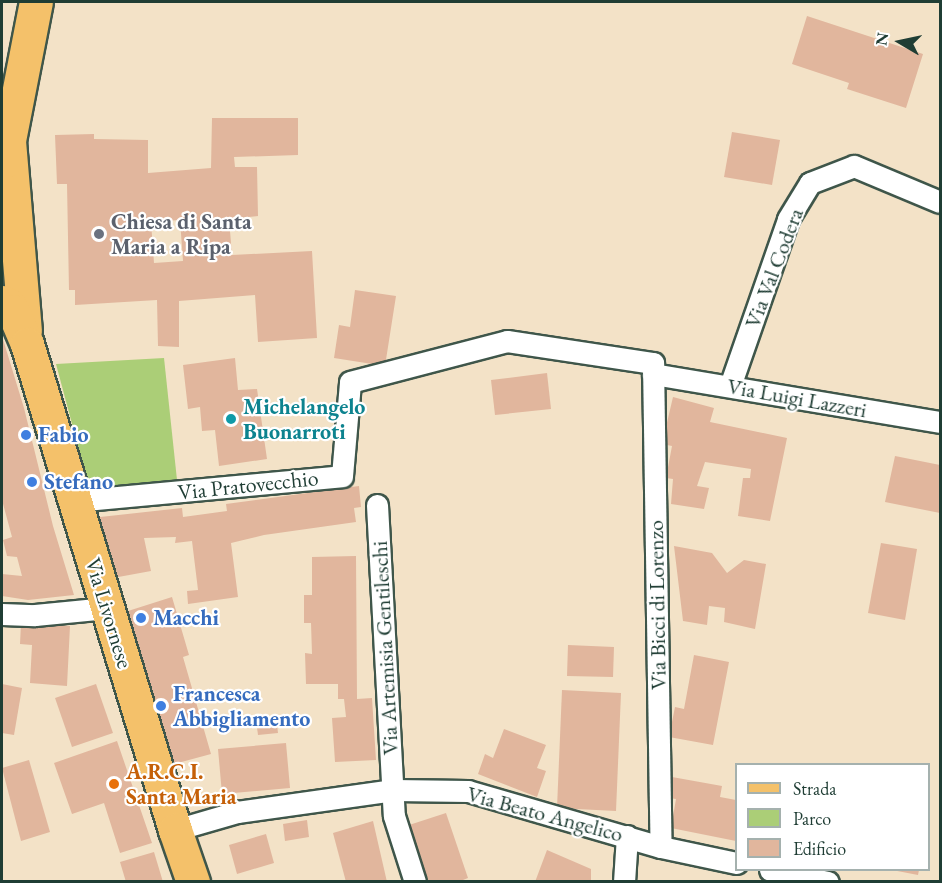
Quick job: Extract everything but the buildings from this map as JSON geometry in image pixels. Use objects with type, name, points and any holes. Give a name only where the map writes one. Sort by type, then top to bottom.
[{"type":"main road","points":[[2,187],[36,2]]},
{"type":"main road","name":"Via Livornese","points":[[9,141],[27,344]]},
{"type":"main road","name":"Via Livornese","points":[[2,302],[9,304],[27,344],[175,830],[193,882]]},
{"type":"street","name":"Via Val Codera","points":[[730,386],[788,219],[810,183],[854,166],[940,202]]},
{"type":"street","name":"Via Pratovecchio","points":[[74,501],[342,476],[350,382],[507,341],[653,368]]},
{"type":"street","name":"Via Luigi Lazzeri","points":[[653,368],[730,386],[940,422]]},
{"type":"street","name":"Via Bicci di Lorenzo","points":[[653,368],[661,847]]},
{"type":"street","name":"Via Artemisia Gentileschi","points":[[377,506],[394,816],[415,882]]},
{"type":"street","points":[[2,614],[35,615],[107,608]]},
{"type":"street","name":"Via Beato Angelico","points":[[175,830],[237,812],[393,790],[468,791],[661,847],[735,863]]},
{"type":"street","points":[[624,882],[627,836]]},
{"type":"street","points":[[775,871],[828,882]]},
{"type":"green space","points":[[164,358],[177,480],[90,491],[56,364]]},
{"type":"place","name":"Chiesa di Santa Maria a Ripa","points":[[99,234]]},
{"type":"place","name":"Michelangelo Buonarroti","points":[[231,419]]},
{"type":"place","name":"Fabio","points":[[26,435]]},
{"type":"place","name":"Stefano","points":[[32,482]]},
{"type":"place","name":"Macchi","points":[[141,618]]},
{"type":"place","name":"Francesca Abbigliamento","points":[[161,706]]},
{"type":"place","name":"A.R.C.I. Santa Maria","points":[[114,784]]}]
